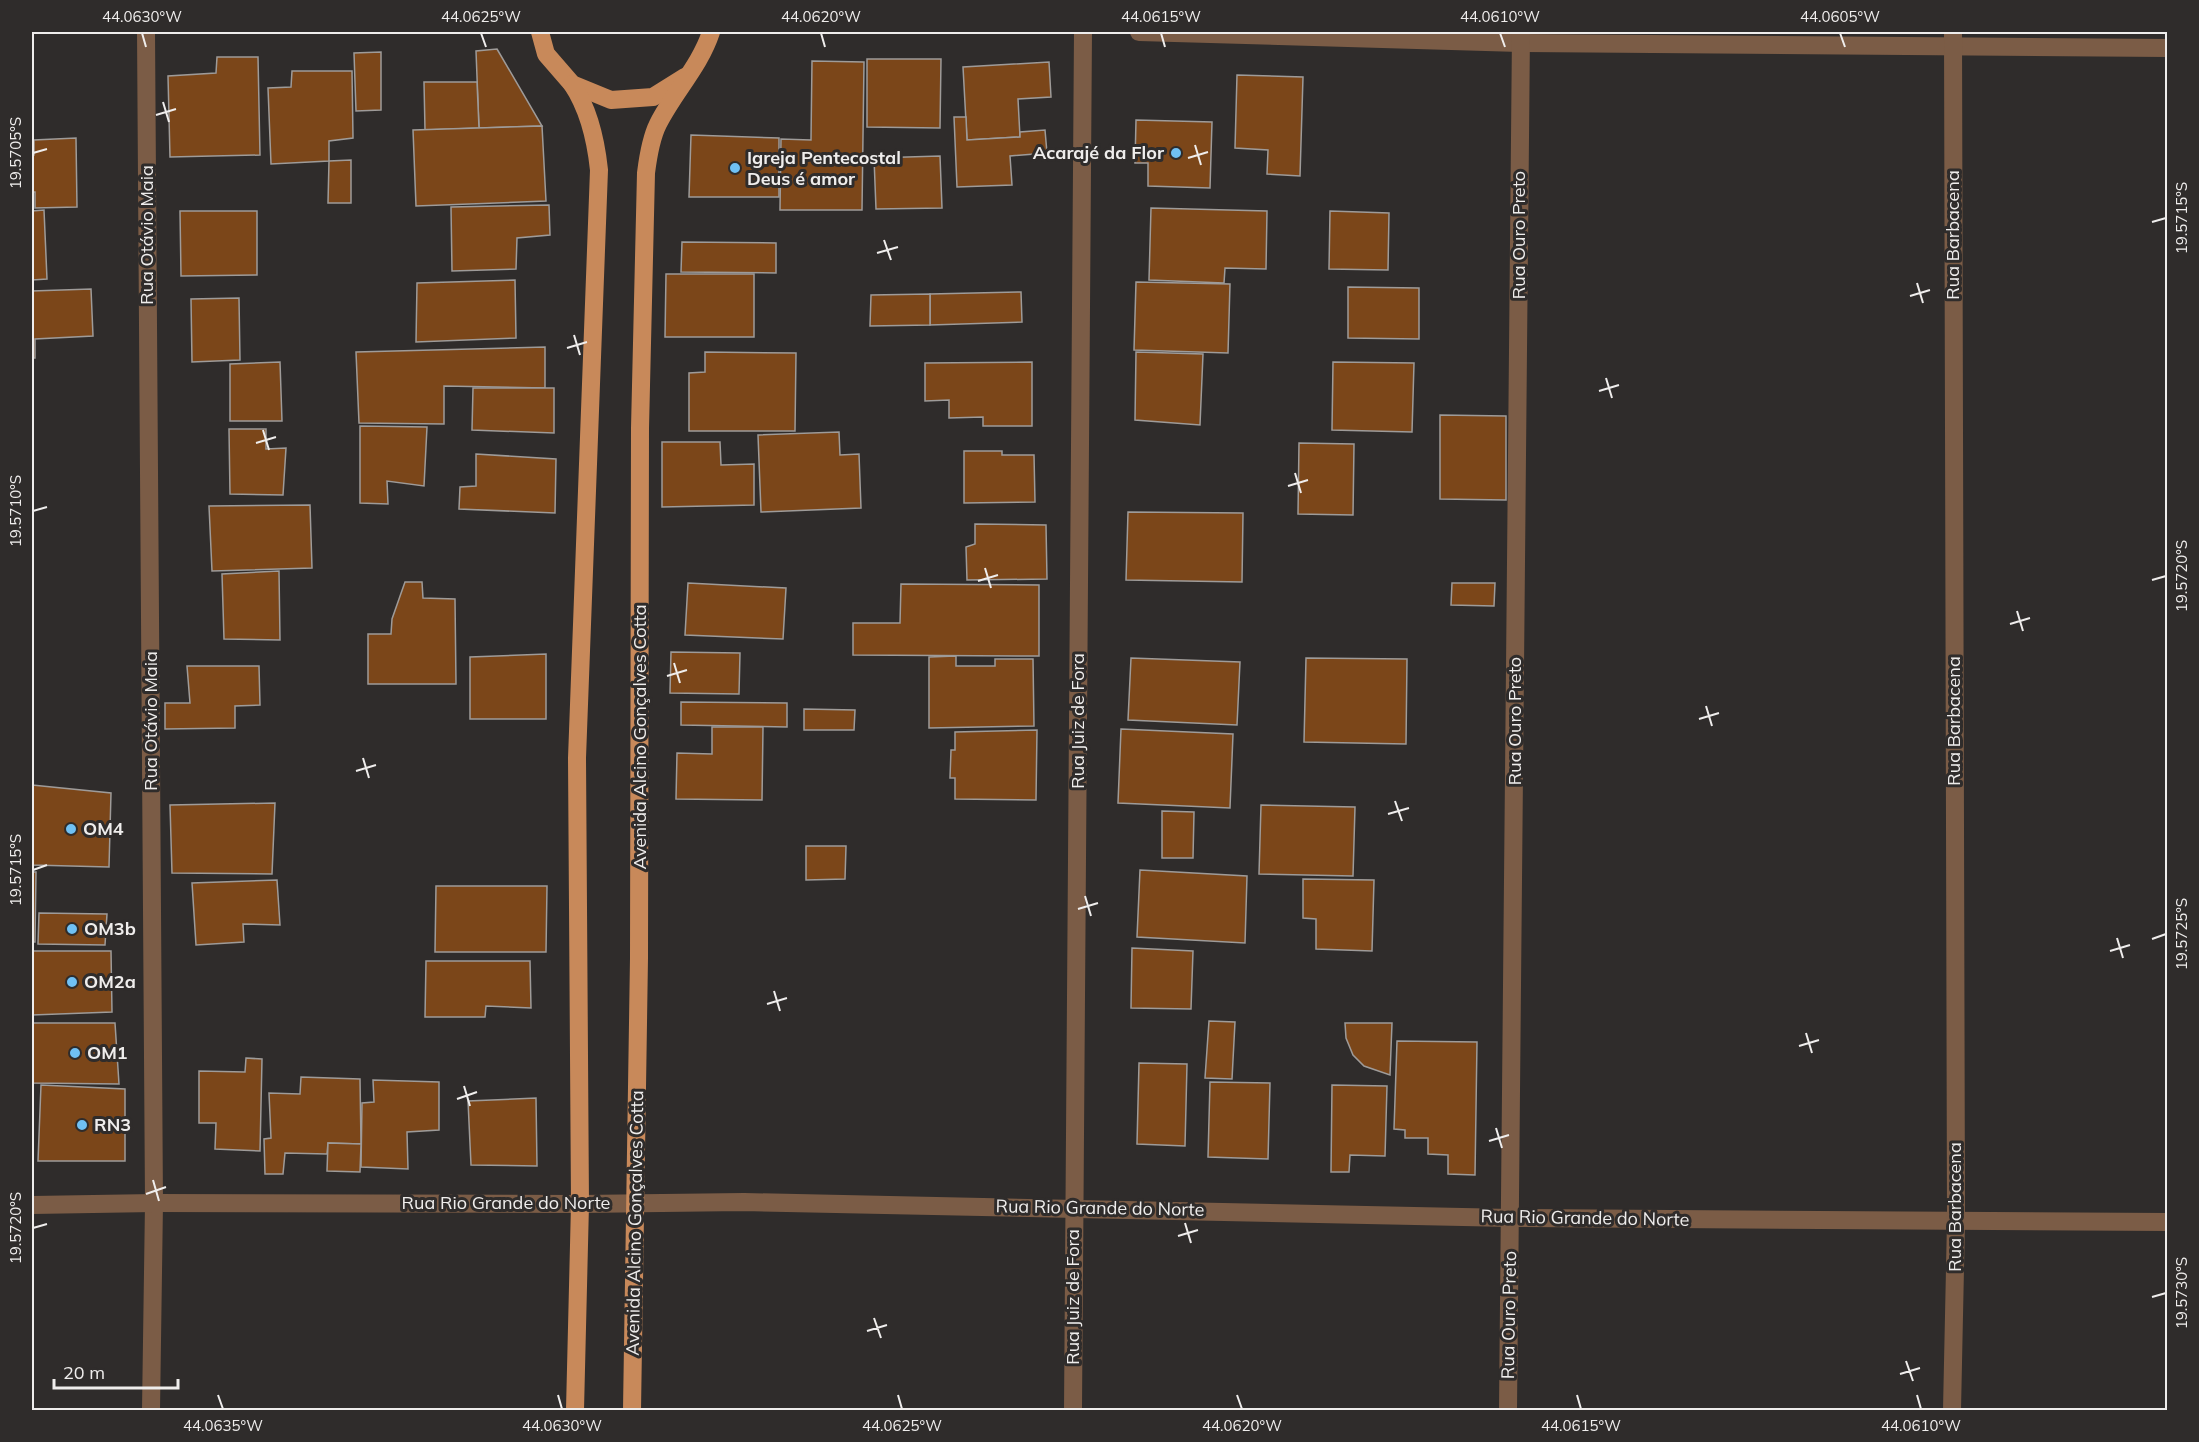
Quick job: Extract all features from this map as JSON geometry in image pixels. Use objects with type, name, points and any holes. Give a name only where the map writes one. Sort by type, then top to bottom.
[{"type":"main road","points":[[540,32],[546,54],[577,91],[592,132],[599,170],[577,758],[580,1204],[575,1410]]},
{"type":"main road","name":"Avenida Alcino Gonçalves Cotta","points":[[632,1410],[639,958],[640,428],[646,173],[649,151],[658,125],[705,51],[711,32]]},
{"type":"main road","points":[[572,84],[611,100],[653,97],[689,74]]},
{"type":"street","name":"Rua Otávio Maia","points":[[146,32],[154,1203],[151,1410]]},
{"type":"street","name":"Rua Juiz de Fora","points":[[1073,1410],[1083,32]]},
{"type":"street","points":[[1139,32],[1521,37],[1953,38],[2168,48]]},
{"type":"street","name":"Rua Ouro Preto","points":[[1508,1410],[1521,37]]},
{"type":"street","name":"Rua Barbacena","points":[[1952,1410],[1956,1221],[1953,38]]},
{"type":"street","name":"Rua Rio Grande do Norte","points":[[32,1205],[744,1202],[1074,1207],[1511,1218],[2168,1222]]},
{"type":"building","points":[[497,49],[542,126],[479,128],[476,51]]},
{"type":"building","points":[[381,52],[381,110],[356,111],[354,53]]},
{"type":"building","points":[[217,57],[258,57],[260,155],[170,157],[168,76],[216,73]]},
{"type":"building","points":[[867,59],[941,59],[940,128],[867,127]]},
{"type":"building","points":[[812,61],[864,62],[862,210],[780,210],[781,139],[811,140]]},
{"type":"building","points":[[1049,62],[1051,97],[1018,99],[1020,137],[967,140],[963,67]]},
{"type":"building","points":[[292,71],[352,71],[353,138],[329,141],[329,161],[271,164],[268,88],[291,87]]},
{"type":"building","points":[[1237,75],[1303,77],[1300,176],[1267,174],[1268,150],[1235,148]]},
{"type":"building","points":[[424,82],[477,82],[479,128],[425,130]]},
{"type":"building","points":[[954,117],[966,117],[967,140],[1020,137],[1020,132],[1045,130],[1047,153],[1010,156],[1012,185],[957,187]]},
{"type":"building","points":[[1136,120],[1212,122],[1210,188],[1148,186],[1148,163],[1135,163]]},
{"type":"building","points":[[542,126],[546,201],[416,206],[413,130]]},
{"type":"building","name":"Igreja Pentecostal Deus é amor","points":[[691,135],[779,138],[779,197],[689,197]]},
{"type":"building","points":[[76,138],[77,207],[35,208],[35,192],[32,192],[34,140]]},
{"type":"building","points":[[940,156],[942,208],[876,209],[874,158]]},
{"type":"building","points":[[351,160],[351,203],[328,203],[329,161]]},
{"type":"building","points":[[549,205],[550,235],[517,238],[516,269],[452,271],[451,207]]},
{"type":"building","points":[[1151,208],[1267,211],[1266,269],[1225,268],[1224,283],[1149,280]]},
{"type":"building","points":[[44,210],[47,279],[32,280],[32,211]]},
{"type":"building","points":[[180,211],[257,211],[257,275],[181,276]]},
{"type":"building","points":[[1330,211],[1389,213],[1388,270],[1329,269]]},
{"type":"building","points":[[682,242],[776,243],[776,273],[681,272]]},
{"type":"building","points":[[666,274],[754,274],[754,337],[665,337]]},
{"type":"building","points":[[515,280],[516,338],[416,342],[417,283]]},
{"type":"building","points":[[1136,282],[1230,284],[1228,353],[1134,350]]},
{"type":"building","points":[[1348,287],[1419,288],[1419,339],[1348,338]]},
{"type":"building","points":[[91,289],[93,336],[35,339],[35,358],[32,358],[32,291]]},
{"type":"building","points":[[1021,292],[1022,322],[930,325],[930,294]]},
{"type":"building","points":[[930,294],[930,325],[870,326],[871,295]]},
{"type":"building","points":[[239,298],[240,360],[192,362],[191,299]]},
{"type":"building","points":[[545,347],[545,388],[444,386],[444,424],[359,423],[356,352]]},
{"type":"building","points":[[705,352],[796,353],[795,431],[689,431],[689,373],[705,372]]},
{"type":"building","points":[[1136,352],[1203,354],[1200,425],[1135,420]]},
{"type":"building","points":[[280,362],[282,421],[230,421],[230,364]]},
{"type":"building","points":[[1032,362],[1032,426],[983,426],[983,417],[949,418],[949,400],[925,401],[925,363]]},
{"type":"building","points":[[1333,362],[1414,363],[1412,432],[1332,430]]},
{"type":"building","points":[[473,388],[554,388],[554,433],[472,430]]},
{"type":"building","points":[[1440,415],[1506,416],[1506,500],[1440,499]]},
{"type":"building","points":[[360,426],[427,427],[424,486],[387,481],[388,504],[360,503]]},
{"type":"building","points":[[229,429],[266,429],[266,449],[286,448],[283,495],[230,494]]},
{"type":"building","points":[[839,432],[840,455],[859,454],[861,508],[761,512],[758,435]]},
{"type":"building","points":[[662,442],[720,442],[721,465],[754,464],[754,505],[662,507]]},
{"type":"building","points":[[1299,443],[1354,444],[1353,515],[1298,514]]},
{"type":"building","points":[[964,451],[1002,451],[1002,455],[1034,455],[1035,502],[964,503]]},
{"type":"building","points":[[476,454],[556,459],[555,513],[459,509],[460,487],[476,486]]},
{"type":"building","points":[[310,505],[312,568],[212,571],[209,506]]},
{"type":"building","points":[[1128,512],[1243,513],[1242,582],[1126,580]]},
{"type":"building","points":[[975,524],[1046,525],[1047,579],[967,580],[966,547],[975,544]]},
{"type":"building","points":[[279,571],[280,640],[224,639],[222,574]]},
{"type":"building","points":[[405,582],[422,582],[423,598],[455,599],[456,684],[368,684],[368,634],[391,634],[392,619]]},
{"type":"building","points":[[688,583],[786,588],[783,639],[685,635]]},
{"type":"building","points":[[1452,583],[1495,583],[1494,606],[1451,605]]},
{"type":"building","points":[[901,584],[1039,585],[1039,656],[853,655],[853,623],[900,623]]},
{"type":"building","points":[[671,652],[740,653],[739,694],[670,693]]},
{"type":"building","points":[[546,654],[546,719],[470,719],[470,657]]},
{"type":"building","points":[[956,656],[956,666],[995,666],[995,659],[1033,659],[1034,726],[929,728],[929,657]]},
{"type":"building","points":[[1131,658],[1240,662],[1237,725],[1128,720]]},
{"type":"building","points":[[1306,658],[1407,659],[1406,744],[1304,742]]},
{"type":"building","points":[[187,666],[259,666],[260,705],[235,706],[235,728],[165,729],[165,703],[190,703]]},
{"type":"building","points":[[681,702],[787,703],[787,727],[681,725]]},
{"type":"building","points":[[804,709],[855,710],[854,730],[804,730]]},
{"type":"building","points":[[712,727],[763,727],[762,800],[676,799],[677,753],[712,754]]},
{"type":"building","points":[[1121,729],[1233,734],[1230,808],[1118,803]]},
{"type":"building","points":[[1037,730],[1036,800],[955,799],[955,778],[950,778],[951,750],[955,750],[955,732]]},
{"type":"building","name":"OM4","points":[[32,785],[111,793],[109,867],[32,865]]},
{"type":"building","points":[[275,803],[272,874],[172,873],[170,805]]},
{"type":"building","points":[[1261,805],[1355,807],[1353,876],[1259,874]]},
{"type":"building","points":[[1162,811],[1194,812],[1193,858],[1162,858]]},
{"type":"building","points":[[806,846],[846,846],[845,879],[806,880]]},
{"type":"building","points":[[1140,870],[1247,876],[1245,943],[1137,937]]},
{"type":"building","points":[[32,872],[36,872],[35,942],[32,942]]},
{"type":"building","points":[[1303,879],[1374,880],[1372,951],[1316,949],[1316,919],[1303,918]]},
{"type":"building","points":[[277,880],[280,925],[243,924],[244,942],[196,945],[192,883]]},
{"type":"building","points":[[436,886],[547,886],[546,952],[435,952]]},
{"type":"building","name":"OM3b","points":[[39,913],[107,914],[105,945],[38,944]]},
{"type":"building","points":[[1132,948],[1193,951],[1191,1009],[1131,1008]]},
{"type":"building","name":"OM2a","points":[[32,951],[111,951],[112,1012],[32,1015]]},
{"type":"building","points":[[426,961],[530,961],[531,1008],[486,1006],[485,1017],[425,1017]]},
{"type":"building","points":[[1209,1021],[1235,1022],[1232,1079],[1205,1078]]},
{"type":"building","name":"OM1","points":[[32,1023],[115,1023],[119,1084],[32,1083]]},
{"type":"building","points":[[1345,1023],[1392,1023],[1390,1075],[1364,1066],[1353,1055],[1346,1038]]},
{"type":"building","points":[[1397,1041],[1477,1042],[1475,1175],[1448,1174],[1448,1155],[1428,1154],[1428,1138],[1405,1138],[1405,1130],[1394,1129]]},
{"type":"building","points":[[246,1058],[262,1059],[260,1151],[215,1149],[216,1123],[199,1123],[199,1071],[245,1072]]},
{"type":"building","points":[[1139,1063],[1187,1064],[1185,1146],[1137,1144]]},
{"type":"building","points":[[301,1077],[360,1079],[361,1144],[328,1143],[327,1154],[285,1153],[283,1174],[265,1174],[264,1139],[271,1138],[269,1093],[300,1094]]},
{"type":"building","points":[[373,1080],[439,1082],[439,1130],[407,1132],[408,1169],[361,1167],[362,1103],[374,1102]]},
{"type":"building","points":[[1210,1082],[1270,1083],[1268,1159],[1208,1157]]},
{"type":"building","name":"RN3","points":[[41,1085],[125,1089],[125,1161],[38,1161]]},
{"type":"building","points":[[1332,1085],[1387,1086],[1385,1156],[1350,1155],[1349,1172],[1331,1172]]},
{"type":"building","points":[[536,1098],[537,1166],[471,1165],[468,1101]]},
{"type":"building","points":[[328,1143],[361,1144],[360,1172],[327,1171]]},
{"type":"place","name":"Acarajé da Flor","points":[[1176,153]]},
{"type":"place","name":"Igreja Pentecostal Deus é amor","points":[[735,168]]},
{"type":"place","name":"OM4","points":[[71,829]]},
{"type":"place","name":"OM3b","points":[[72,929]]},
{"type":"place","name":"OM2a","points":[[72,982]]},
{"type":"place","name":"OM1","points":[[75,1053]]},
{"type":"place","name":"RN3","points":[[82,1125]]}]
